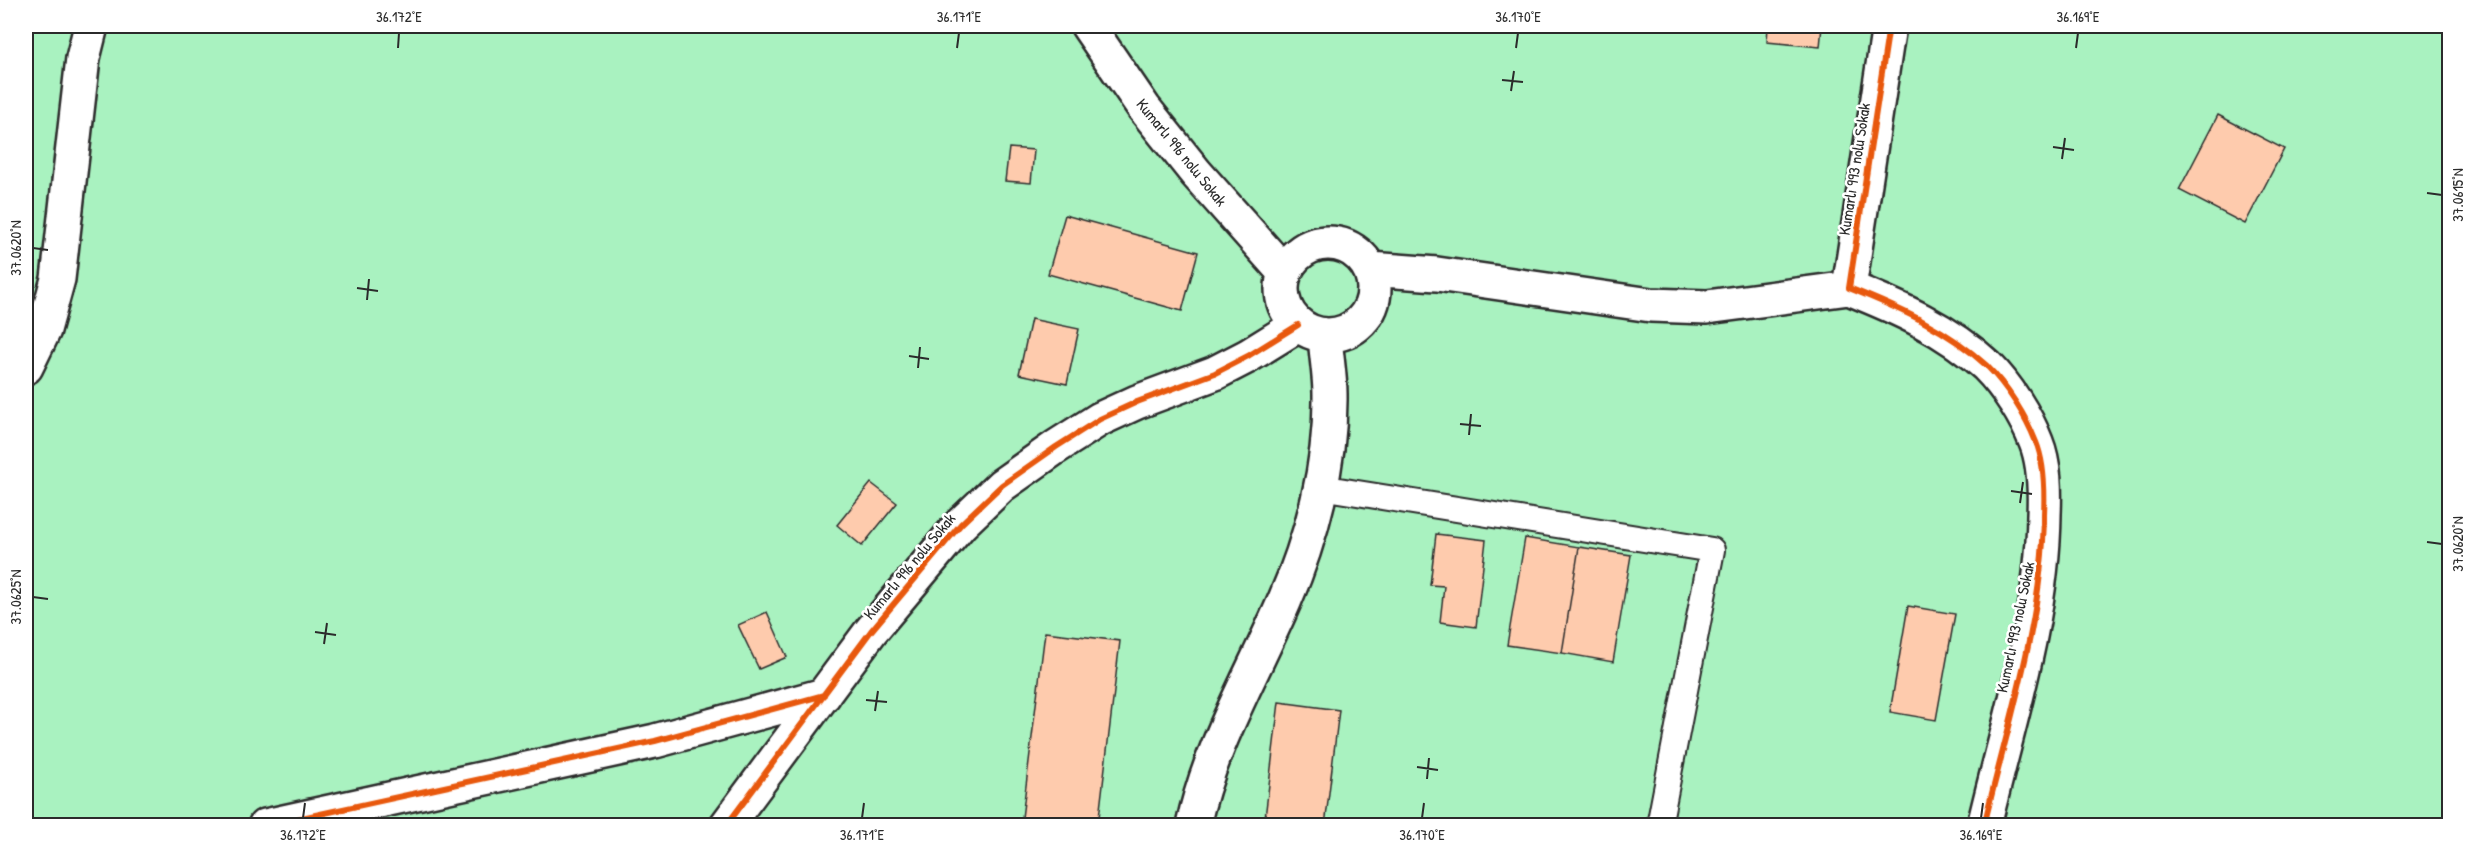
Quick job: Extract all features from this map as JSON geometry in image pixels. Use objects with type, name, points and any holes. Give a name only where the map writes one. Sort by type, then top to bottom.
[{"type":"street","points":[[26,367],[44,330],[58,279],[83,58],[91,26]]},
{"type":"street","name":"Kumarlı 996 nolu Sokak","points":[[1089,26],[1144,108],[1196,173],[1284,272]]},
{"type":"street","name":"Kumarlı 993 nolu Sokak","points":[[1889,26],[1850,288],[1905,310],[1948,336],[1988,367],[2016,402],[2037,443],[2045,487],[2044,555],[2035,613],[1984,825]]},
{"type":"street","points":[[1332,243],[1348,247],[1360,256],[1370,269],[1374,285],[1373,301],[1367,315],[1355,326],[1341,334],[1311,330],[1288,314],[1281,286],[1284,272],[1302,250],[1316,244],[1332,243]]},
{"type":"street","points":[[1370,269],[1437,274],[1652,305],[1707,307],[1850,288]]},
{"type":"street","points":[[1193,825],[1215,754],[1235,702],[1285,599],[1308,534],[1320,487],[1328,446],[1330,392],[1311,330]]},
{"type":"street","name":"Kumarlı 996 nolu Sokak","points":[[726,825],[871,631],[961,524],[1002,485],[1100,419],[1137,402],[1215,373],[1248,356],[1311,330]]},
{"type":"street","points":[[265,825],[655,741],[824,695]]},
{"type":"lane","points":[[1320,487],[1712,550],[1659,825]]},
{"type":"green space","points":[[26,26],[2449,26],[2449,825],[26,825]]},
{"type":"building","points":[[1768,26],[1822,26],[1820,47],[1767,42]]},
{"type":"building","points":[[2218,115],[2284,149],[2245,224],[2179,190]]},
{"type":"building","points":[[1009,148],[1034,150],[1031,183],[1005,181]]},
{"type":"building","points":[[1065,215],[1198,252],[1182,311],[1048,274]]},
{"type":"building","points":[[1031,319],[1079,329],[1067,384],[1019,374]]},
{"type":"building","points":[[871,483],[897,503],[862,546],[837,525]]},
{"type":"building","points":[[1436,534],[1486,540],[1476,627],[1440,622],[1444,586],[1430,585]]},
{"type":"building","points":[[1525,538],[1579,547],[1562,653],[1507,645]]},
{"type":"building","points":[[1579,547],[1631,555],[1613,662],[1562,653]]},
{"type":"building","points":[[1908,606],[1955,614],[1936,720],[1890,712]]},
{"type":"building","points":[[767,612],[787,657],[759,669],[738,625]]},
{"type":"building","points":[[1045,632],[1120,641],[1098,826],[1021,826]]},
{"type":"building","points":[[1279,702],[1339,710],[1325,826],[1264,826]]},
{"type":"cycle path","points":[[1889,26],[1849,288],[1886,303],[1939,330],[1987,366],[2009,392],[2027,422],[2039,450],[2043,468],[2044,514],[2038,593],[2023,671],[1984,826]]},
{"type":"cycle path","points":[[726,826],[871,631],[961,524],[1002,485],[1100,419],[1137,402],[1215,373],[1248,356],[1298,325]]},
{"type":"cycle path","points":[[265,826],[655,741],[824,695]]}]
